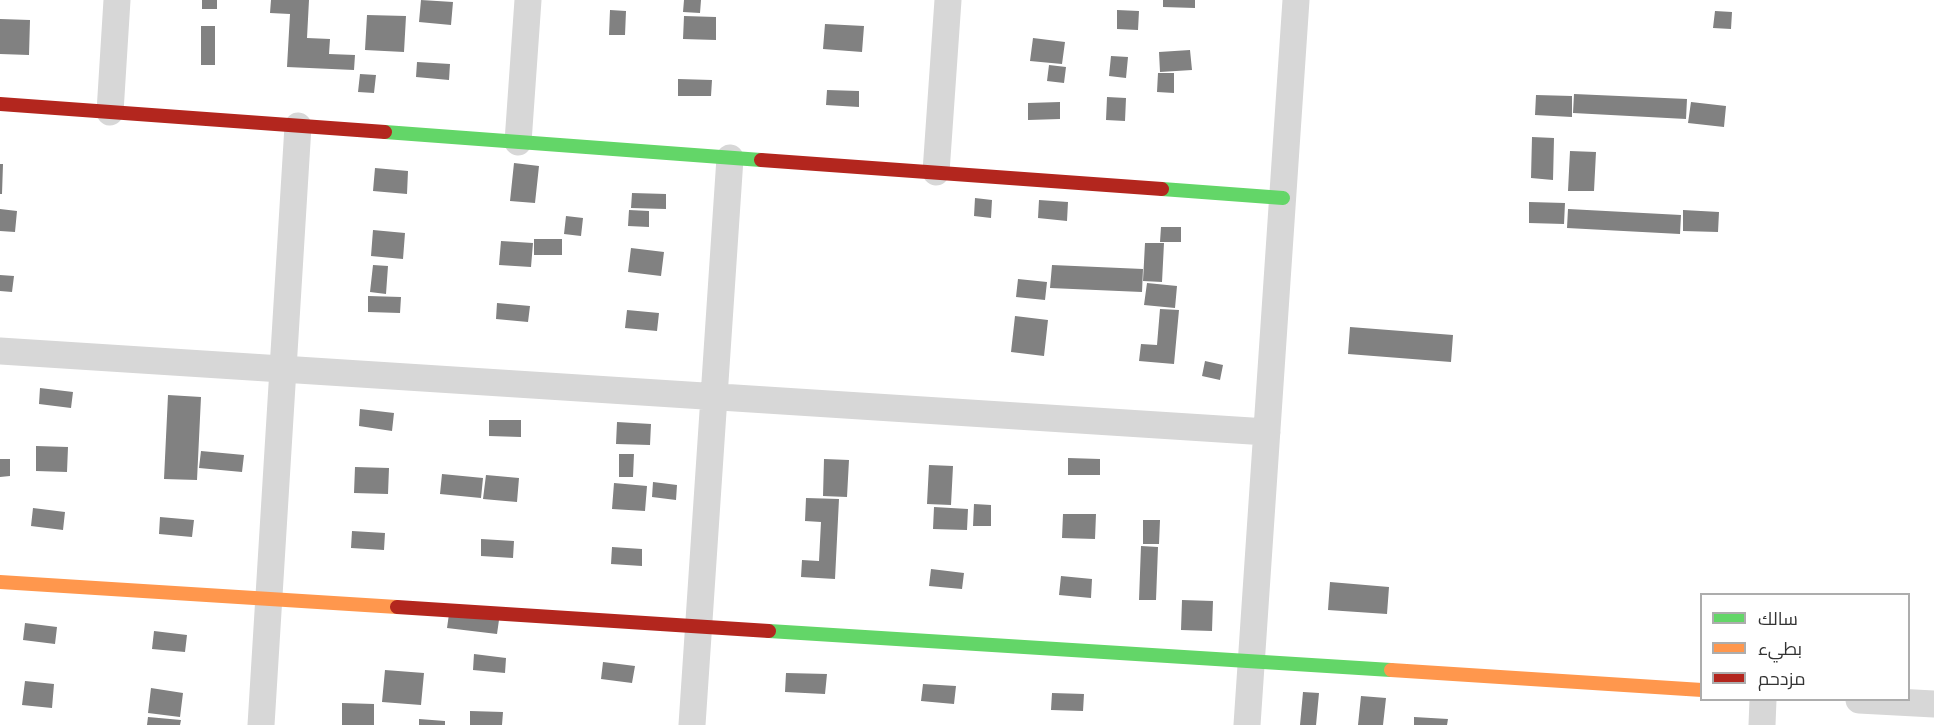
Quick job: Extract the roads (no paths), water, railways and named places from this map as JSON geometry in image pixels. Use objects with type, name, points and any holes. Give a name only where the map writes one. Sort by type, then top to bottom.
[{"type":"street","points":[[110,112],[117,0]]},
{"type":"street","points":[[518,142],[528,0]]},
{"type":"street","points":[[936,172],[948,0]]},
{"type":"street","points":[[1247,725],[1296,0]]},
{"type":"street","points":[[0,104],[1283,198]]},
{"type":"street","points":[[261,725],[298,126]]},
{"type":"street","points":[[692,725],[730,158]]},
{"type":"street","points":[[0,351],[1267,432]]},
{"type":"street","points":[[0,582],[1700,690]]},
{"type":"street","points":[[1762,725],[1763,701]]},
{"type":"street","points":[[1889,701],[1934,704]]}]
